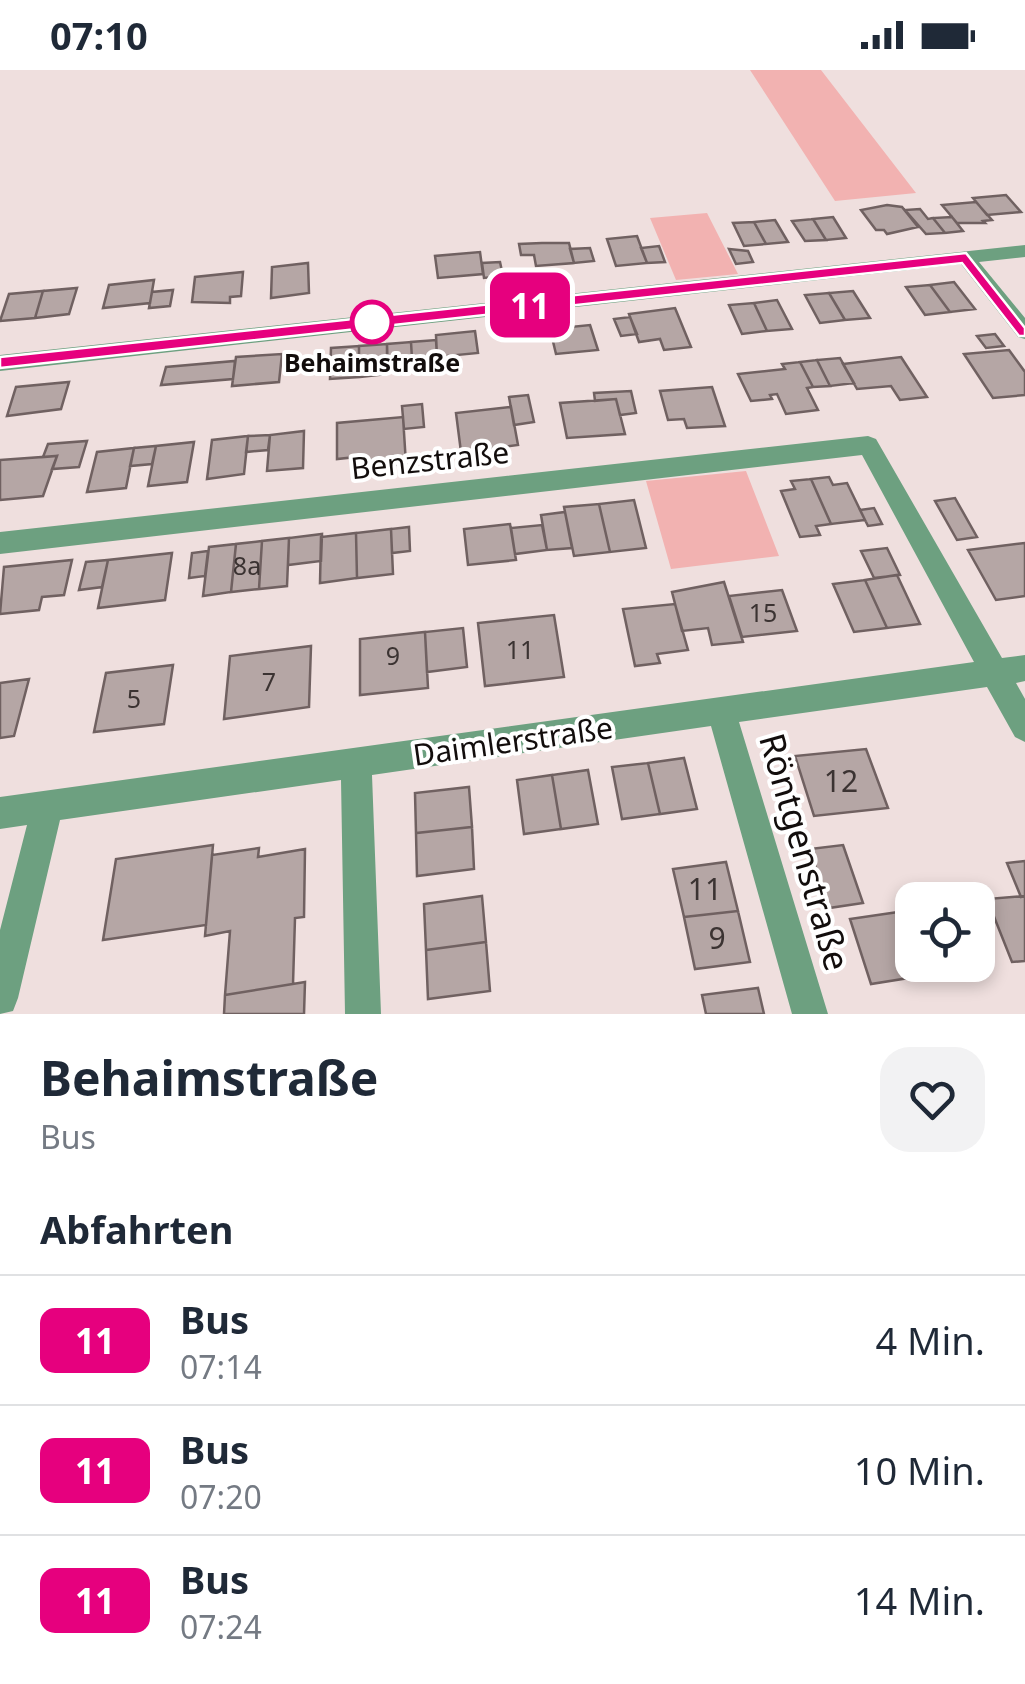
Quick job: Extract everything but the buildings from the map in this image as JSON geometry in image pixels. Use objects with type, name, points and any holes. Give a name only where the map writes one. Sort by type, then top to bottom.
[{"type":"street","points":[[0,362],[1025,252]]},
{"type":"street","points":[[966,258],[1025,332]]},
{"type":"street","name":"Benzstraße","points":[[0,542],[868,445],[1010,670]]},
{"type":"street","points":[[1010,670],[1025,727]]},
{"type":"street","name":"Daimlerstraße","points":[[0,813],[1010,670]]},
{"type":"street","name":"Röntgenstraße","points":[[722,713],[810,1014]]},
{"type":"street","points":[[356,764],[363,1014]]},
{"type":"street","points":[[0,998],[47,808]]},
{"type":"shaded area","points":[[750,70],[821,70],[916,193],[835,201]]},
{"type":"shaded area","points":[[707,213],[738,274],[676,280],[650,218]]},
{"type":"shaded area","points":[[746,471],[779,556],[671,569],[646,481]]},
{"type":"bus line","name":"11","points":[[0,363],[966,258],[1025,332]]},
{"type":"place","name":"Behaimstraße","points":[[372,322]]}]
